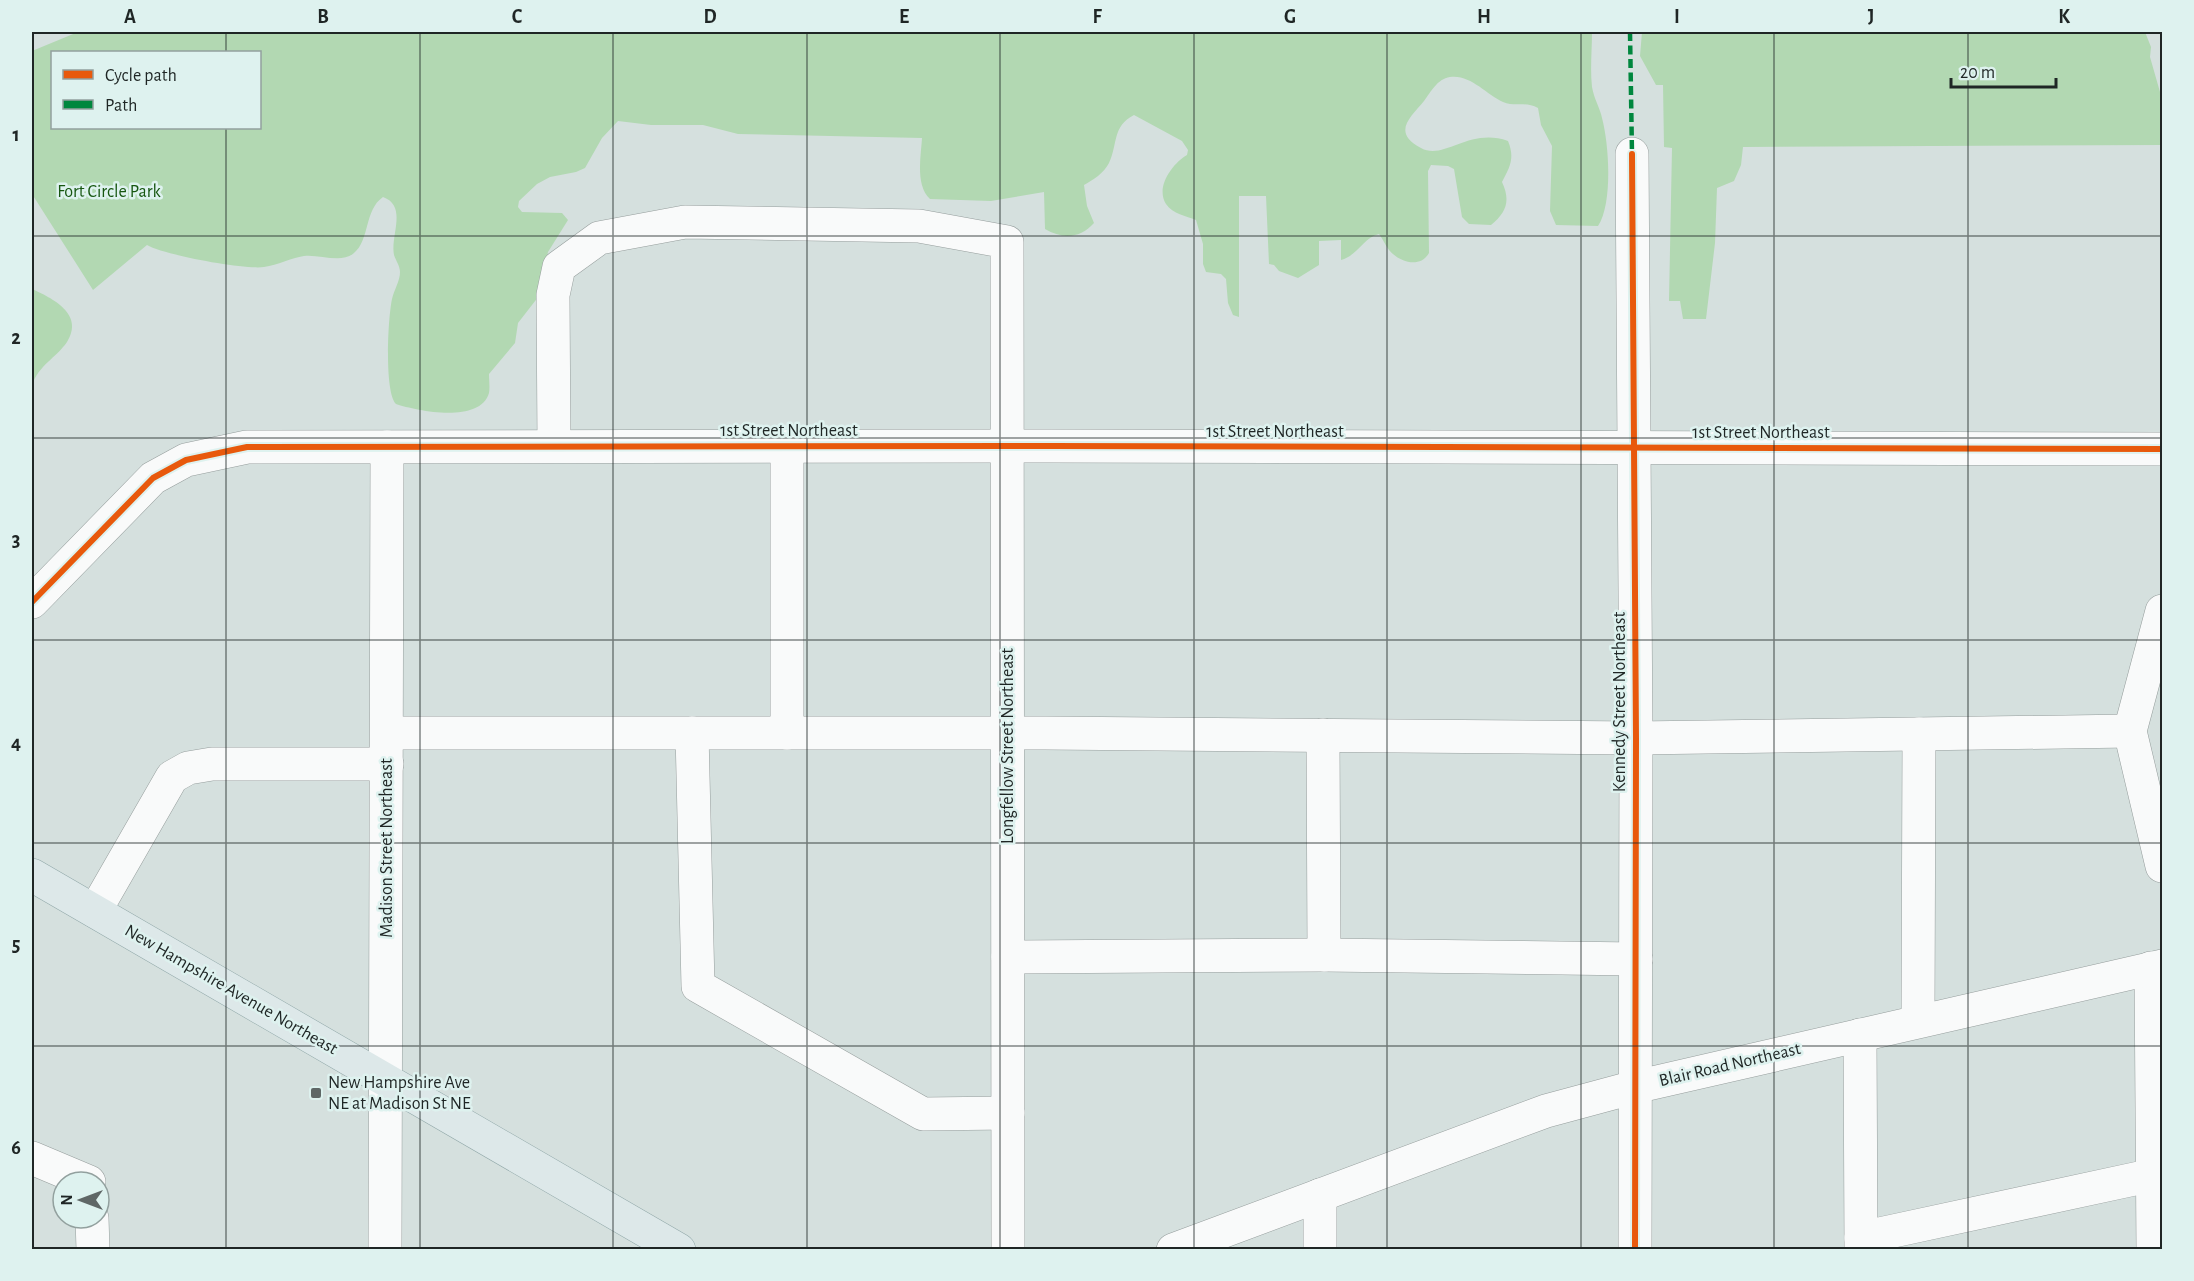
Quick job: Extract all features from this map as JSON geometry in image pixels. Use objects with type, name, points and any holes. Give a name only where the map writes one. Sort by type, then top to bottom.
[{"type":"main road","name":"New Hampshire Avenue Northeast","points":[[32,875],[680,1250]]},
{"type":"street","name":"Kennedy Street Northeast","points":[[1632,154],[1636,738],[1635,1250]]},
{"type":"street","name":"Longfellow Street Northeast","points":[[554,447],[553,295],[559,267],[599,238],[685,222],[919,226],[1007,242],[1008,1250]]},
{"type":"street","points":[[786,733],[787,446]]},
{"type":"street","name":"1st Street Northeast","points":[[32,602],[153,478],[186,460],[247,447],[2163,449]]},
{"type":"street","name":"Madison Street Northeast","points":[[386,1250],[387,447]]},
{"type":"street","points":[[2163,611],[2130,731],[2163,866]]},
{"type":"street","points":[[95,911],[172,777],[188,768],[387,748],[692,733],[1636,738],[2130,731]]},
{"type":"street","points":[[692,733],[698,986],[923,1114],[1008,1113]]},
{"type":"street","points":[[1918,1021],[1919,734]]},
{"type":"street","points":[[1323,735],[1324,955]]},
{"type":"street","points":[[1008,957],[1324,955],[1635,959]]},
{"type":"street","points":[[2153,1250],[2157,967]]},
{"type":"street","name":"Blair Road Northeast","points":[[1173,1250],[1545,1111],[1918,1021],[2157,967]]},
{"type":"street","points":[[1860,1035],[1861,1244],[2153,1175]]},
{"type":"street","points":[[32,1158],[60,1170]]},
{"type":"street","points":[[1320,1195],[1320,1250]]},
{"type":"street","points":[[92,1230],[93,1250]]},
{"type":"green space","name":"Fort Circle Park","points":[[78,32],[1592,32],[1592,87],[1601,114],[1608,158],[1606,203],[1598,226],[1556,225],[1550,211],[1552,146],[1541,125],[1538,108],[1503,102],[1471,81],[1457,77],[1445,78],[1435,86],[1409,119],[1405,130],[1407,136],[1421,148],[1430,151],[1481,138],[1508,141],[1511,157],[1502,182],[1506,195],[1506,206],[1500,216],[1491,225],[1469,224],[1462,217],[1454,169],[1448,166],[1431,165],[1428,171],[1429,253],[1425,258],[1409,262],[1398,258],[1389,250],[1379,234],[1341,260],[1341,240],[1319,241],[1319,265],[1298,278],[1279,271],[1274,265],[1269,264],[1266,196],[1239,196],[1239,317],[1233,315],[1228,303],[1226,279],[1221,274],[1206,272],[1203,264],[1203,244],[1196,220],[1172,210],[1163,197],[1167,176],[1187,155],[1188,150],[1182,141],[1134,115],[1122,124],[1107,167],[1084,185],[1087,206],[1094,223],[1083,232],[1071,236],[1058,235],[1045,229],[1044,192],[991,201],[930,199],[922,186],[920,162],[922,138],[738,134],[703,125],[651,125],[618,121],[602,138],[585,168],[550,177],[537,184],[519,201],[518,207],[522,212],[562,213],[568,220],[548,252],[539,296],[518,323],[515,343],[489,374],[489,393],[483,403],[474,409],[447,413],[418,410],[396,404],[392,397],[388,370],[389,321],[392,299],[400,272],[393,247],[395,207],[383,197],[373,209],[363,241],[354,253],[343,258],[304,256],[269,266],[254,267],[186,257],[147,245],[93,290],[32,194],[32,51]]},
{"type":"green space","points":[[1642,32],[2145,32],[2151,47],[2150,57],[2162,99],[2162,145],[1743,147],[1741,165],[1734,181],[1717,188],[1715,243],[1706,319],[1683,319],[1680,301],[1669,301],[1672,148],[1664,147],[1663,85],[1656,85],[1640,56]]},
{"type":"green space","points":[[32,289],[57,302],[69,315],[72,323],[67,342],[43,367],[32,385]]},
{"type":"marked path","points":[[1630,32],[1632,154]]},
{"type":"cycle path","points":[[1632,154],[1636,738],[1635,1250]]},
{"type":"cycle path","points":[[32,602],[153,478],[186,460],[247,447],[1049,446],[2162,449]]},
{"type":"place","name":"New Hampshire Ave NE at Madison St NE","points":[[316,1093]]}]
